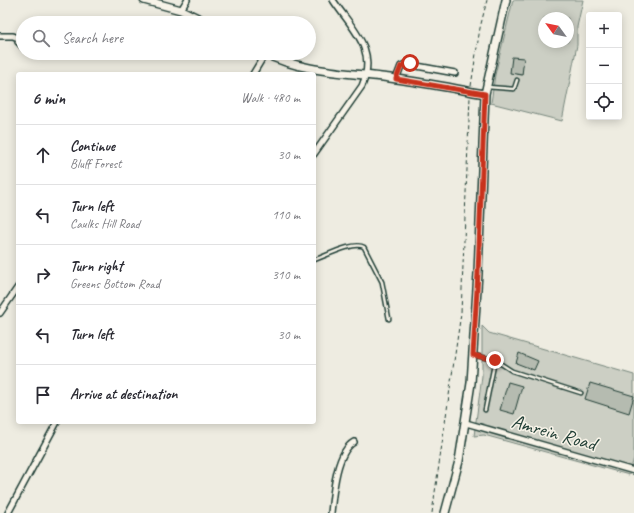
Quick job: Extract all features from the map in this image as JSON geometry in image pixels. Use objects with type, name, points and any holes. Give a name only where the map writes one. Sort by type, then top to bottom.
[{"type":"street","points":[[144,0],[181,10],[193,16]]},
{"type":"street","points":[[181,10],[187,0]]},
{"type":"street","points":[[316,151],[362,86],[366,76],[368,62],[364,43],[333,0]]},
{"type":"street","points":[[445,513],[455,483],[466,423],[473,355],[478,273],[485,91],[506,0]]},
{"type":"street","points":[[0,36],[16,36]]},
{"type":"street","points":[[254,72],[260,60]]},
{"type":"street","points":[[280,60],[312,69],[396,79],[470,92],[485,91]]},
{"type":"street","points":[[396,79],[401,66],[406,64],[455,73]]},
{"type":"street","points":[[0,313],[16,291]]},
{"type":"street","name":"Amrein Road","points":[[466,423],[634,472]]},
{"type":"street","points":[[8,513],[56,424]]},
{"type":"street","points":[[331,513],[333,488],[338,469],[346,449],[354,442]]},
{"type":"lane","points":[[485,91],[514,89],[517,80]]},
{"type":"lane","points":[[316,259],[349,247],[360,244],[364,246],[382,282],[389,319]]},
{"type":"lane","points":[[473,355],[495,360],[512,371],[581,393]]},
{"type":"lane","points":[[485,410],[495,360]]},
{"type":"path","points":[[432,513],[461,313],[470,92],[474,58],[487,0]]},
{"type":"shaded area","points":[[513,0],[583,0],[577,27],[577,45],[562,121],[491,103],[495,75]]},
{"type":"shaded area","points":[[482,326],[489,333],[634,375],[634,458],[629,475],[484,435],[474,436],[482,376]]},
{"type":"building","points":[[512,57],[524,58],[522,75],[510,73]]},
{"type":"building","points":[[519,353],[538,361],[534,370],[516,363]]},
{"type":"building","points":[[508,382],[522,386],[514,414],[500,410]]},
{"type":"building","points":[[590,383],[634,396],[629,413],[585,399]]},
{"type":"route","points":[[410,63],[401,66],[396,79],[485,94],[478,273],[473,355],[489,357],[495,360]]}]
